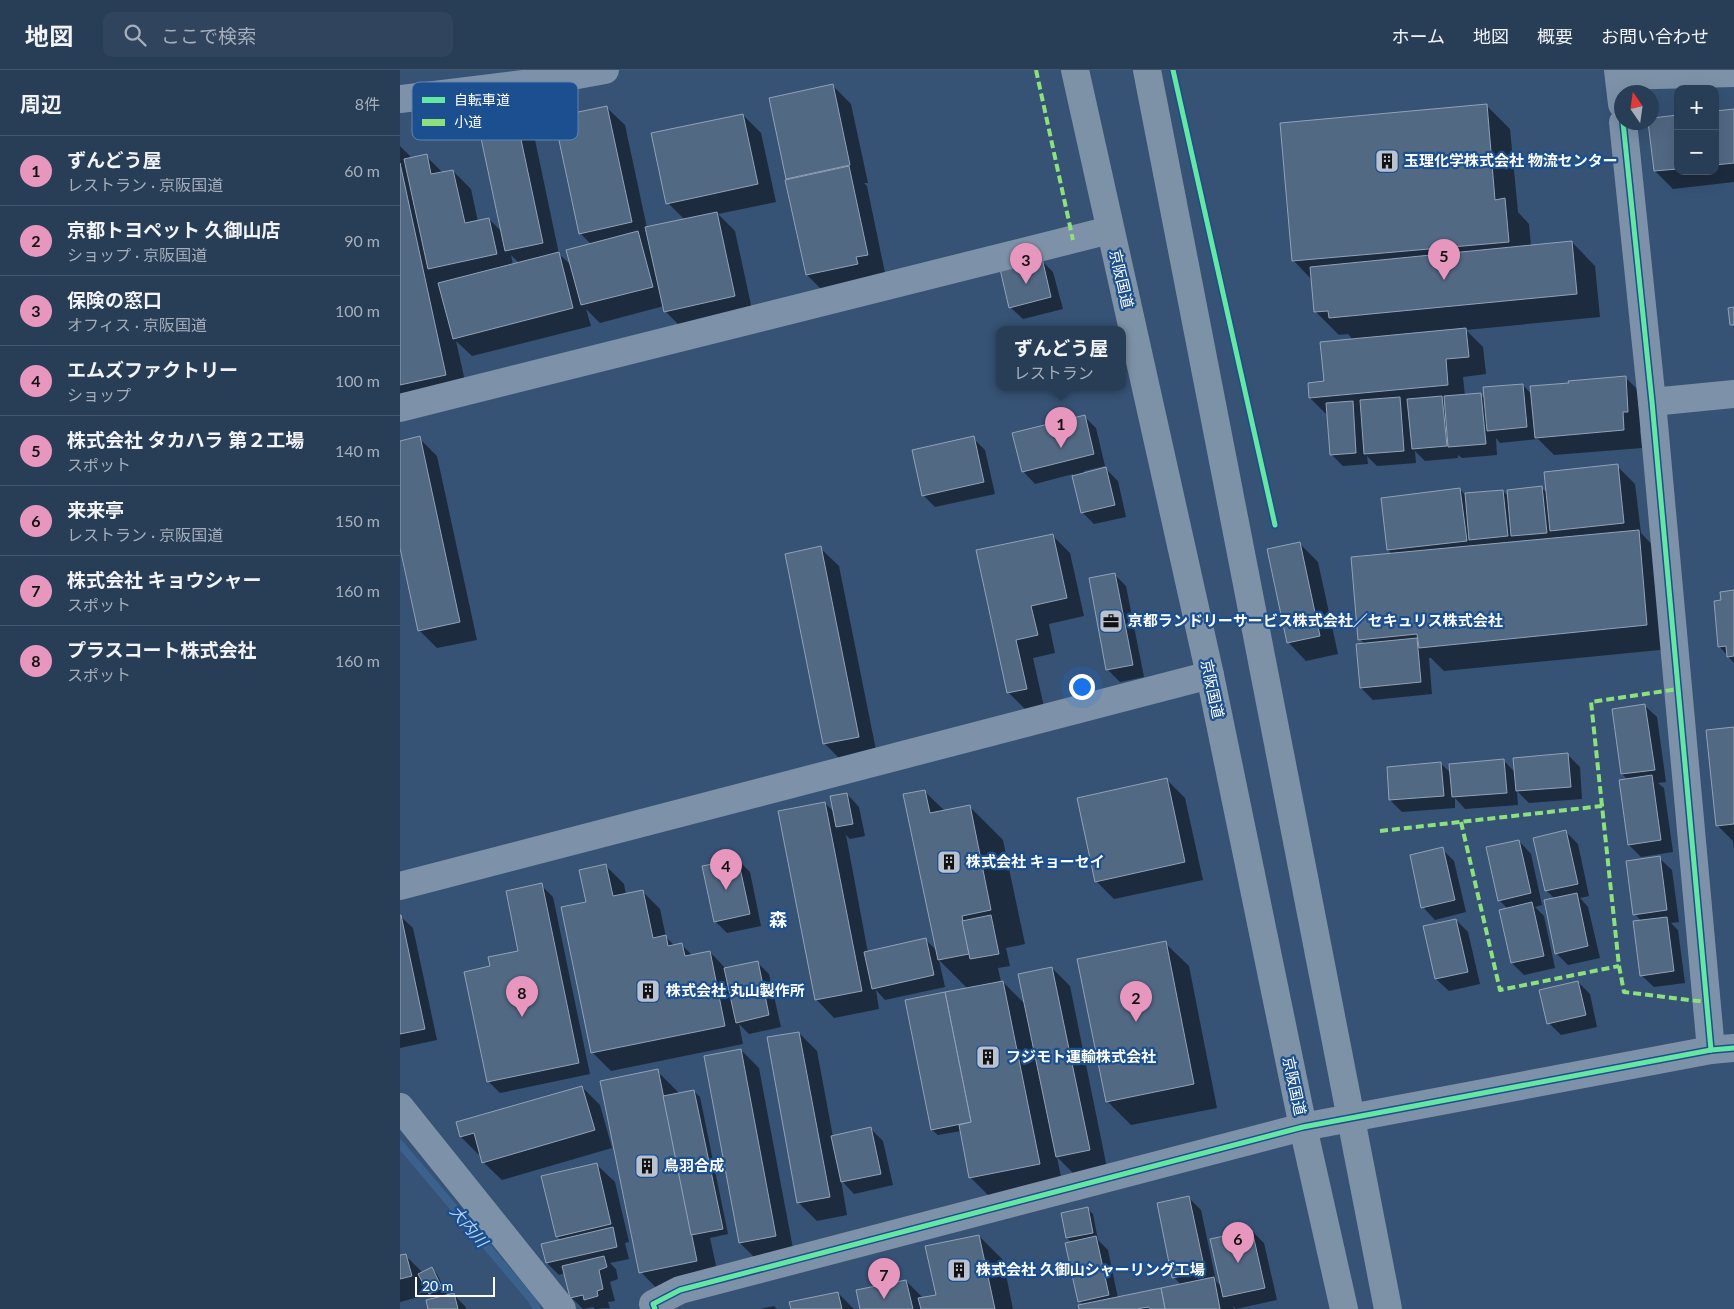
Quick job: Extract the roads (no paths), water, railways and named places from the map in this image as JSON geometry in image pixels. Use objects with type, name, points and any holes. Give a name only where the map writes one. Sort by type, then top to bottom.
[{"type":"highway","name":"京阪国道","points":[[1074,70],[1210,675],[1303,1127],[1344,1309]]},
{"type":"highway","points":[[1147,70],[1388,1309]]},
{"type":"street","points":[[539,82],[605,70]]},
{"type":"street","points":[[1618,73],[1734,73]]},
{"type":"street","points":[[648,1307],[680,1290],[1303,1127],[1722,1049],[1624,130]]},
{"type":"street","points":[[400,408],[1110,230]]},
{"type":"street","points":[[1652,402],[1734,394]]},
{"type":"street","points":[[400,886],[1210,675]]},
{"type":"street","points":[[400,1107],[562,1309]]},
{"type":"waterway","name":"大内川","points":[[400,1144],[532,1300],[537,1309]]},
{"type":"place","name":"玉理化学株式会社 物流センター","points":[[1387,161]]},
{"type":"place","name":"株式会社 タカハラ 第２工場","points":[[1444,280]]},
{"type":"place","name":"保険の窓口","points":[[1026,284]]},
{"type":"place","name":"ずんどう屋","points":[[1061,448]]},
{"type":"place","name":"京都ランドリーサービス株式会社／セキュリス株式会社","points":[[1111,621]]},
{"type":"place","name":"株式会社 キョーセイ","points":[[949,862]]},
{"type":"place","name":"エムズファクトリー","points":[[726,890]]},
{"type":"place","name":"株式会社 丸山製作所","points":[[648,991]]},
{"type":"place","name":"プラスコート株式会社","points":[[522,1017]]},
{"type":"place","name":"京都トヨペット 久御山店","points":[[1136,1022]]},
{"type":"place","name":"フジモト運輸株式会社","points":[[988,1057]]},
{"type":"place","name":"鳥羽合成","points":[[647,1166]]},
{"type":"place","name":"来来亭","points":[[1238,1263]]},
{"type":"place","name":"株式会社 久御山シャーリング工場","points":[[959,1270]]},
{"type":"place","name":"株式会社 キョウシャー","points":[[884,1299]]},
{"type":"district","name":"森","points":[[778,920]]}]
